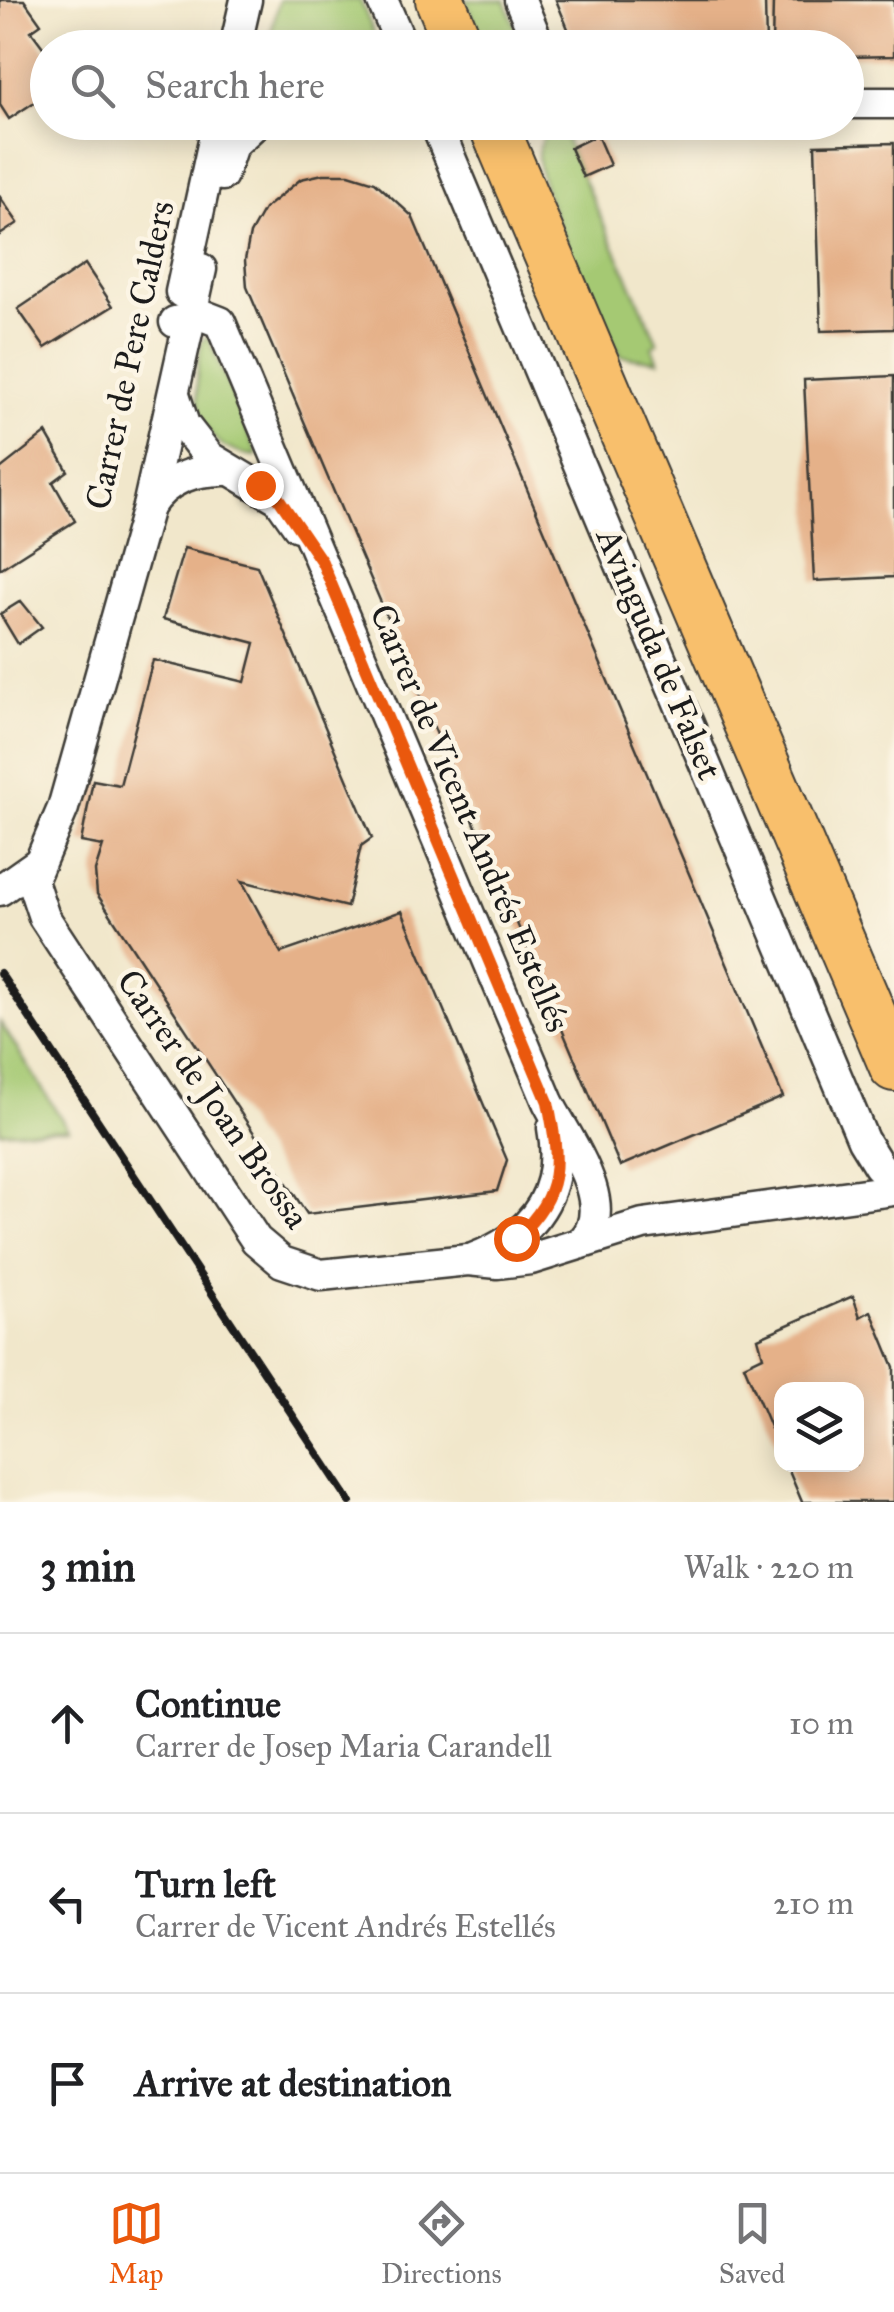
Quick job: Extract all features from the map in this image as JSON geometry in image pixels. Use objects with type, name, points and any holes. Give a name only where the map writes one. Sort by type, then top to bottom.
[{"type":"main road","points":[[440,0],[452,30]]},
{"type":"main road","name":"Avinguda de Falset","points":[[500,140],[894,1068]]},
{"type":"street","points":[[239,30],[246,0]]},
{"type":"street","points":[[253,30],[259,0]]},
{"type":"street","points":[[382,0],[394,30]]},
{"type":"street","points":[[520,0],[532,30]]},
{"type":"street","points":[[864,103],[894,103]]},
{"type":"street","name":"Carrer de Pere Calders","points":[[37,864],[63,808],[189,325],[216,140]]},
{"type":"street","name":"Carrer de Pere Calders","points":[[120,599],[148,506],[227,156],[237,140]]},
{"type":"street","name":"Avinguda de Falset","points":[[439,140],[863,1140],[879,1166],[894,1178]]},
{"type":"street","name":"Carrer de Vicent Andrés Estellés","points":[[189,325],[322,562],[548,1102],[596,1205],[594,1226],[580,1242]]},
{"type":"street","name":"Carrer de Vicent Andrés Estellés","points":[[174,393],[195,440],[226,470],[279,499],[322,562]]},
{"type":"street","name":"Carrer de Pere Calders","points":[[148,506],[177,478],[200,470],[226,470]]},
{"type":"street","points":[[0,890],[37,864]]},
{"type":"street","name":"Carrer de Joan Brossa","points":[[37,864],[32,890],[44,917],[264,1248],[298,1270],[321,1275],[468,1260]]},
{"type":"street","name":"Carrer de Vicent Andrés Estellés","points":[[548,1102],[558,1164],[548,1199]]},
{"type":"street","points":[[468,1260],[531,1259],[643,1224],[894,1190]]},
{"type":"street","points":[[468,1260],[516,1238],[548,1199]]},
{"type":"street","points":[[548,1199],[546,1219],[553,1231],[580,1242]]},
{"type":"green space","points":[[279,0],[360,0],[373,30],[272,30]]},
{"type":"green space","points":[[465,0],[505,0],[516,30],[478,30]]},
{"type":"green space","points":[[567,140],[658,343],[652,346],[659,361],[621,356],[547,194],[538,153],[541,143]]},
{"type":"green space","points":[[208,337],[256,456],[218,442],[200,414],[197,378],[202,340]]},
{"type":"green space","points":[[0,1022],[68,1129],[0,1132]]},
{"type":"building","points":[[0,0],[24,0],[41,24],[30,30],[30,105],[9,119],[0,105]]},
{"type":"building","points":[[556,0],[765,0],[766,30],[568,30]]},
{"type":"building","points":[[773,0],[894,0],[894,56],[864,57],[864,30],[772,30]]},
{"type":"building","points":[[587,140],[599,140],[610,165],[583,177],[570,148]]},
{"type":"building","points":[[894,143],[894,329],[821,331],[815,145]]},
{"type":"building","points":[[349,174],[375,182],[412,216],[783,1097],[620,1166],[247,287],[245,260],[250,234],[264,209],[301,179]]},
{"type":"building","points":[[0,197],[18,223],[0,235]]},
{"type":"building","points":[[85,264],[113,306],[45,348],[18,309]]},
{"type":"building","points":[[894,376],[894,577],[814,581],[804,380]]},
{"type":"building","points":[[46,433],[68,471],[53,482],[75,521],[0,569],[0,469]]},
{"type":"building","points":[[184,548],[257,566],[372,838],[361,846],[347,907],[242,881],[281,953],[402,911],[507,1160],[497,1191],[307,1214],[97,894],[95,871],[103,846],[81,842],[93,780],[120,785],[153,660],[245,682],[255,643],[163,619]]},
{"type":"building","points":[[21,601],[42,627],[18,644],[0,614]]},
{"type":"building","points":[[853,1296],[860,1317],[871,1311],[894,1367],[894,1502],[802,1502],[789,1472],[864,1472],[864,1382],[774,1382],[774,1436],[744,1365],[763,1356],[758,1338]]},
{"type":"railway","points":[[0,973],[350,1502]]},
{"type":"route","points":[[260,485],[279,499],[322,562],[548,1102],[558,1152],[556,1176],[548,1202],[516,1238]]}]
